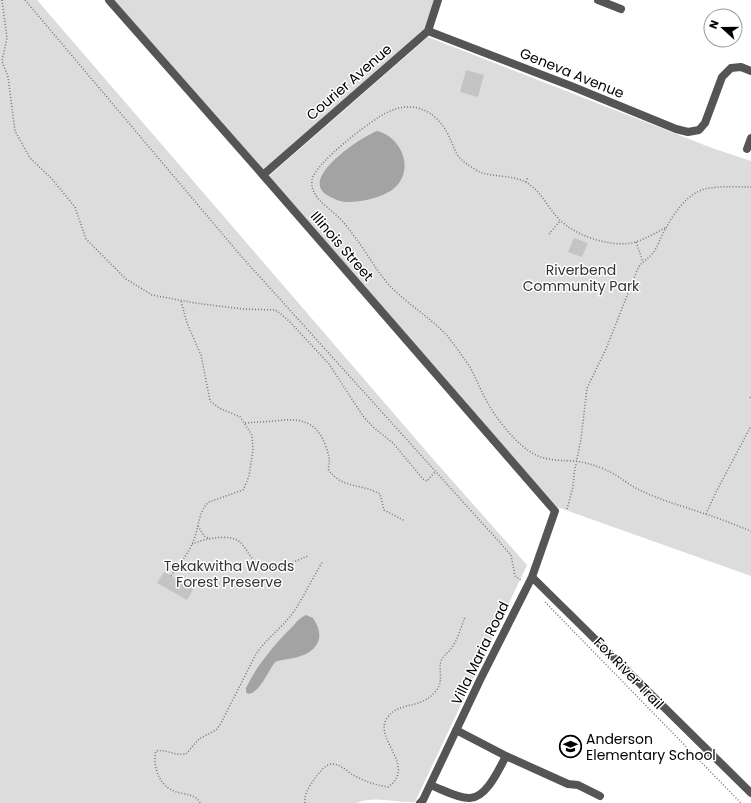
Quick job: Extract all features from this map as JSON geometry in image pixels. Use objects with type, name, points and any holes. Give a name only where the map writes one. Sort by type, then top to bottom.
[{"type":"street","name":"Illinois Street","points":[[109,0],[263,175],[554,511]]},
{"type":"street","points":[[428,30],[438,0]]},
{"type":"street","points":[[598,0],[621,9]]},
{"type":"street","name":"Courier Avenue","points":[[263,175],[428,30]]},
{"type":"street","name":"Geneva Avenue","points":[[428,30],[676,129],[688,132],[699,130],[705,123],[722,77],[730,68],[741,68],[751,71]]},
{"type":"street","points":[[747,149],[751,138]]},
{"type":"street","name":"Villa Maria Road","points":[[420,803],[423,800],[530,581],[554,511]]},
{"type":"street","points":[[530,581],[751,793]]},
{"type":"street","points":[[456,730],[506,756],[568,784],[578,784],[600,796]]},
{"type":"street","points":[[430,785],[470,799],[483,793],[494,778],[506,756]]},
{"type":"path","points":[[2,0],[7,38],[2,61],[8,76],[15,131],[30,158],[52,179],[75,207],[86,239],[126,279],[144,291],[161,298],[242,309],[275,310],[280,313],[329,364],[363,416],[373,427],[392,443],[424,479],[427,481],[435,472]]},
{"type":"path","points":[[25,0],[241,256],[511,555],[515,576],[530,581]]},
{"type":"path","points":[[665,228],[636,242],[626,243],[611,242],[589,237],[573,230],[560,221],[536,190],[526,182],[482,173],[465,163],[458,156],[445,128],[429,112],[412,106],[390,110],[355,134],[318,167],[312,180],[312,190],[318,199],[345,224],[378,272],[391,287],[442,330],[470,368],[485,399],[497,417],[526,449],[547,460],[576,461],[614,473],[640,490],[657,498],[751,531]]},
{"type":"path","points":[[526,182],[528,177]]},
{"type":"path","points":[[568,509],[581,439],[587,388],[606,349],[638,268],[654,252],[665,228],[688,198],[702,190],[710,188],[751,187]]},
{"type":"path","points":[[549,234],[560,221]]},
{"type":"path","points":[[636,242],[643,262]]},
{"type":"path","points":[[171,576],[181,563],[192,544],[206,504],[242,490],[248,483],[253,441],[252,435],[245,423],[240,418],[210,402],[201,355],[181,301]]},
{"type":"path","points":[[245,423],[289,419],[303,421],[319,432],[330,457],[328,469],[333,476],[348,484],[360,488],[368,488],[380,494],[384,510],[405,521]]},
{"type":"path","points":[[706,514],[751,426]]},
{"type":"path","points":[[198,526],[204,536],[210,540]]},
{"type":"path","points":[[192,544],[231,537],[240,542],[254,561],[266,567],[280,566],[308,556]]},
{"type":"path","points":[[200,803],[195,797],[173,791],[164,784],[160,779],[156,768],[156,751],[160,750],[176,754],[186,754],[199,738],[216,730],[261,646],[274,634],[294,610],[322,561]]},
{"type":"path","name":"Fox River Trail","points":[[544,601],[741,803]]},
{"type":"path","points":[[305,803],[309,787],[321,770],[332,764],[335,764],[353,775],[375,785],[388,787],[391,784],[397,773],[398,766],[397,758],[385,735],[384,724],[394,710],[419,704],[434,694],[440,681],[441,660],[453,644],[466,616]]},
{"type":"green space","name":"Tekakwitha Woods Forest Preserve","points":[[0,0],[37,0],[433,459],[527,565],[415,802],[377,799],[356,803],[0,803]]},
{"type":"green space","points":[[114,0],[435,0],[425,28],[263,170]]},
{"type":"green space","name":"Riverbend Community Park","points":[[428,37],[712,148],[751,161],[751,576],[557,507],[407,337],[269,176]]},
{"type":"shaded area","points":[[377,131],[392,139],[402,152],[405,168],[399,183],[389,192],[368,200],[344,202],[327,195],[320,188],[321,179],[326,169],[347,149]]},
{"type":"shaded area","points":[[306,615],[313,618],[319,631],[318,642],[315,647],[311,651],[298,657],[275,662],[260,686],[252,693],[248,694],[246,692],[246,688],[250,680],[272,648],[300,619]]},
{"type":"building","points":[[466,70],[484,75],[478,97],[460,92]]},
{"type":"building","points":[[574,238],[588,243],[582,257],[568,252]]},
{"type":"building","points":[[164,572],[194,588],[187,600],[157,583]]},
{"type":"place","name":"Anderson Elementary School","points":[[570,747]]}]
